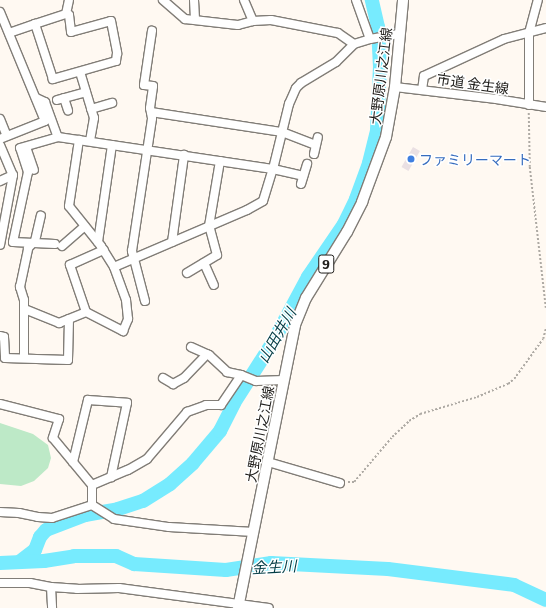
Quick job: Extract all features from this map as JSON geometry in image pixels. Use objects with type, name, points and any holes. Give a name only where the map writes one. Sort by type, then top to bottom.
[{"type":"main road","name":"大野原川之江線","points":[[239,606],[295,325],[312,287],[347,232],[362,202],[386,137],[395,87],[403,0]]},
{"type":"street","points":[[66,14],[69,0]]},
{"type":"street","points":[[163,0],[185,19],[238,25],[253,21],[271,20],[338,33],[349,39],[354,44]]},
{"type":"street","points":[[194,0],[195,20]]},
{"type":"street","points":[[244,0],[253,21]]},
{"type":"street","points":[[356,0],[370,39]]},
{"type":"street","points":[[529,105],[529,33],[538,0]]},
{"type":"street","points":[[0,12],[45,121],[4,138],[0,119]]},
{"type":"street","points":[[9,33],[66,14]]},
{"type":"street","points":[[35,24],[53,78],[80,72],[116,60],[117,53],[111,21],[71,32],[69,15],[66,14]]},
{"type":"street","points":[[422,90],[424,76],[504,39],[546,28]]},
{"type":"street","points":[[145,301],[132,251],[152,118],[153,86],[144,85],[152,31]]},
{"type":"street","points":[[114,267],[247,210],[263,201],[273,169],[289,104],[296,88],[301,83],[336,62],[354,44],[370,39],[399,34]]},
{"type":"street","points":[[80,72],[94,118],[90,142]]},
{"type":"street","name":"市道 金生線","points":[[395,87],[546,107]]},
{"type":"street","points":[[68,110],[60,99],[86,92]]},
{"type":"street","points":[[36,98],[44,102],[58,137]]},
{"type":"street","points":[[91,109],[112,103]]},
{"type":"street","points":[[151,112],[282,132],[317,141],[314,154]]},
{"type":"street","points":[[85,226],[58,245],[13,242],[28,172],[20,148],[58,137],[273,169],[302,180],[307,164]]},
{"type":"street","points":[[79,140],[69,206],[104,250],[114,267],[126,300],[128,319],[123,331],[86,312],[70,265],[104,250]]},
{"type":"street","points":[[0,145],[13,175],[2,223],[0,245]]},
{"type":"street","points":[[98,242],[112,145]]},
{"type":"street","points":[[26,147],[34,170]]},
{"type":"street","points":[[172,242],[184,155]]},
{"type":"street","points":[[187,273],[217,255],[209,226],[220,161]]},
{"type":"street","points":[[0,180],[13,175]]},
{"type":"street","points":[[24,358],[24,300],[20,287],[28,248],[33,243],[41,216]]},
{"type":"street","points":[[204,263],[214,285]]},
{"type":"street","points":[[27,310],[59,323],[86,312]]},
{"type":"street","points":[[0,336],[4,337],[5,358],[68,360],[69,319]]},
{"type":"street","points":[[191,347],[207,354],[227,372],[242,375],[256,381],[284,380]]},
{"type":"street","points":[[163,378],[173,384],[184,378],[207,354]]},
{"type":"street","points":[[92,485],[128,470],[147,459],[187,412],[206,405],[221,405],[242,375]]},
{"type":"street","points":[[73,462],[88,400],[127,403],[111,477]]},
{"type":"street","points":[[0,404],[59,419],[54,438],[92,485],[92,505]]},
{"type":"street","points":[[268,462],[340,483]]},
{"type":"street","points":[[92,505],[114,519],[169,528],[254,532]]},
{"type":"street","points":[[0,512],[19,512],[38,517],[52,518],[92,505]]},
{"type":"street","points":[[0,583],[30,583],[51,587],[119,588],[239,606],[269,608]]},
{"type":"street","points":[[51,587],[52,608]]},
{"type":"path","points":[[529,105],[530,167],[546,308]]},
{"type":"path","points":[[340,483],[354,482],[392,437],[409,421],[420,414],[477,397],[508,384],[514,379],[543,339],[546,327]]},
{"type":"green space","points":[[0,423],[33,434],[48,445],[51,458],[48,468],[34,481],[21,486],[0,484]]},
{"type":"building","name":"ファミリーマート","points":[[413,147],[420,151],[408,171],[402,167]]},
{"type":"waterway","name":"山田井川","points":[[19,562],[35,550],[40,537],[46,530],[85,515],[118,509],[143,501],[170,484],[193,463],[220,431],[234,403],[273,342],[308,277],[344,224],[356,199],[369,163],[377,130],[380,67],[378,27],[372,0]]},
{"type":"waterway","name":"金生川","points":[[0,563],[44,561],[74,556],[116,556],[134,564],[226,570],[271,563],[388,569],[514,585],[546,600]]},
{"type":"place","name":"ファミリーマート","points":[[411,159]]}]
